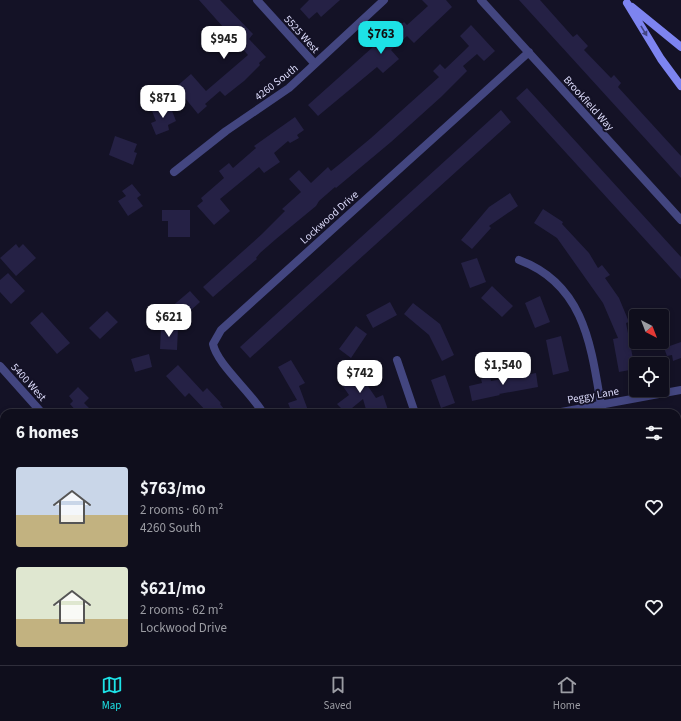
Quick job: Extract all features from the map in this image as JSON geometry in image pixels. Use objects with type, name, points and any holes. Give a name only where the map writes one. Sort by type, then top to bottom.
[{"type":"main road","points":[[626,2],[681,47]]},
{"type":"main road","points":[[626,2],[661,59],[681,86]]},
{"type":"street","name":"5525 West","points":[[256,0],[315,64]]},
{"type":"street","name":"4260 South","points":[[174,172],[226,131],[284,92],[384,0]]},
{"type":"street","name":"Brookfield Way","points":[[481,0],[681,220]]},
{"type":"street","name":"Lockwood Drive","points":[[260,409],[246,389],[217,355],[213,344],[220,330],[528,52]]},
{"type":"street","points":[[519,260],[536,266],[548,274],[565,292],[578,312],[593,356],[601,405]]},
{"type":"street","points":[[397,360],[414,409]]},
{"type":"street","name":"5400 West","points":[[0,366],[38,409]]},
{"type":"street","name":"Peggy Lane","points":[[578,409],[681,390]]},
{"type":"building","points":[[199,0],[220,0],[253,34],[249,39],[266,57],[244,81],[225,96],[220,91],[205,104],[207,106],[198,114],[176,87],[191,74],[206,91],[248,55]]},
{"type":"building","points":[[309,0],[340,0],[321,17],[317,12],[309,19],[300,9]]},
{"type":"building","points":[[422,0],[446,0],[452,7],[414,43],[407,36],[391,50],[399,59],[383,73],[377,67],[318,116],[308,105],[374,46],[376,48],[404,22],[407,25],[428,6]]},
{"type":"building","points":[[519,0],[540,0],[573,37],[577,34],[588,46],[584,50],[611,78],[614,75],[621,83],[618,87],[681,156],[681,178]]},
{"type":"building","points":[[471,25],[495,51],[484,61],[477,54],[463,66],[467,71],[441,97],[391,142],[319,201],[316,206],[260,253],[256,258],[257,259],[213,297],[203,287],[262,234],[285,211],[282,209],[301,192],[289,179],[299,170],[311,183],[328,167],[331,171],[371,138],[439,77],[433,71],[440,64],[445,69],[469,46],[460,36]]},
{"type":"building","points":[[527,88],[681,257],[681,279],[516,98]]},
{"type":"building","points":[[169,103],[176,121],[168,125],[169,130],[156,135],[151,123],[156,121],[152,111]]},
{"type":"building","points":[[501,110],[511,122],[250,358],[240,347]]},
{"type":"building","points":[[295,117],[304,130],[297,135],[299,138],[290,143],[288,141],[274,153],[280,162],[264,173],[259,167],[220,199],[230,211],[214,225],[197,206],[203,201],[201,198],[224,178],[219,171],[229,163],[233,168],[256,148],[254,146]]},
{"type":"building","points":[[115,136],[137,144],[134,152],[137,153],[133,165],[109,155]]},
{"type":"building","points":[[132,184],[141,195],[137,198],[143,206],[128,216],[118,201],[126,196],[122,191]]},
{"type":"building","points":[[510,193],[518,206],[489,226],[491,228],[472,249],[461,240],[489,207]]},
{"type":"building","points":[[543,209],[563,222],[562,224],[589,253],[598,268],[602,265],[610,275],[605,278],[619,298],[629,322],[626,323],[629,338],[629,349],[631,349],[633,357],[629,357],[629,370],[619,372],[613,339],[618,338],[603,303],[557,238],[534,223]]},
{"type":"building","points":[[162,210],[190,210],[190,237],[168,237],[168,221],[162,221]]},
{"type":"building","points":[[16,244],[19,248],[23,244],[36,258],[16,276],[0,258]]},
{"type":"building","points":[[477,258],[486,282],[470,288],[461,263]]},
{"type":"building","points":[[8,273],[25,291],[11,304],[0,292],[0,280]]},
{"type":"building","points":[[492,286],[513,306],[502,317],[481,298]]},
{"type":"building","points":[[190,291],[200,302],[180,320],[170,308]]},
{"type":"building","points":[[540,296],[550,322],[535,328],[525,303]]},
{"type":"building","points":[[390,302],[397,315],[373,328],[366,315]]},
{"type":"building","points":[[413,303],[440,324],[454,355],[442,361],[429,335],[404,314]]},
{"type":"building","points":[[107,311],[118,322],[100,339],[89,328]]},
{"type":"building","points":[[42,312],[70,343],[57,354],[30,323]]},
{"type":"building","points":[[356,326],[367,334],[351,358],[339,349]]},
{"type":"building","points":[[161,327],[178,328],[177,350],[160,349]]},
{"type":"building","points":[[561,336],[569,371],[553,375],[546,340]]},
{"type":"building","points":[[681,342],[681,358],[673,361],[672,355],[667,356],[664,349],[669,349],[669,346]]},
{"type":"building","points":[[149,354],[152,367],[135,372],[131,359]]},
{"type":"building","points":[[291,360],[305,383],[299,386],[308,409],[290,409],[288,403],[297,400],[278,367]]},
{"type":"building","points":[[353,364],[376,398],[383,395],[388,409],[366,409],[363,399],[351,409],[342,409],[337,404],[349,395],[342,385],[347,381],[341,372]]},
{"type":"building","points":[[178,365],[203,392],[207,388],[221,403],[220,404],[224,409],[204,409],[189,393],[185,397],[166,376]]},
{"type":"building","points":[[524,370],[525,375],[536,373],[538,387],[499,394],[500,395],[472,401],[469,386],[482,383],[481,379],[490,377],[491,381],[514,377],[513,372]]},
{"type":"building","points":[[445,375],[455,403],[441,408],[431,380]]},
{"type":"building","points":[[78,387],[89,398],[84,403],[89,408],[74,409],[70,404],[73,401],[69,396]]}]
